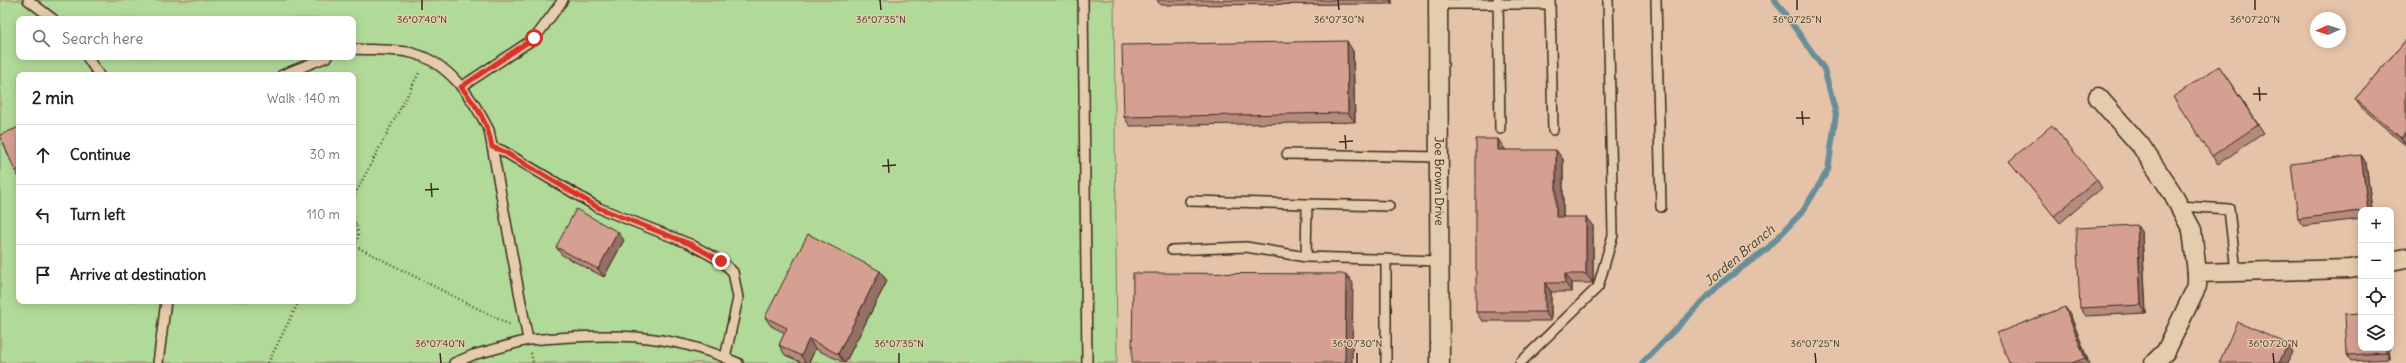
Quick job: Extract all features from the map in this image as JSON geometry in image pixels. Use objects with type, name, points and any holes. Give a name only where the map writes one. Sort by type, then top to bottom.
[{"type":"street","name":"Joe Brown Drive","points":[[1438,2],[1440,363]]},
{"type":"street","points":[[2098,97],[2141,146],[2179,206],[2192,230],[2197,286],[2166,351],[2154,363]]},
{"type":"street","points":[[2394,260],[2406,258]]},
{"type":"street","points":[[2197,273],[2358,268]]},
{"type":"lane","points":[[28,0],[49,16]]},
{"type":"lane","points":[[461,87],[534,38],[563,0]]},
{"type":"lane","points":[[1083,0],[1087,363]]},
{"type":"lane","points":[[1520,363],[1598,287],[1613,235],[1608,0]]},
{"type":"lane","points":[[1656,0],[1661,207]]},
{"type":"lane","points":[[1438,2],[1550,2],[1553,130]]},
{"type":"lane","points":[[1498,2],[1500,129]]},
{"type":"lane","points":[[356,49],[412,53],[426,59],[445,71],[461,87],[476,106],[489,130],[528,340]]},
{"type":"lane","points":[[89,60],[97,72]]},
{"type":"lane","points":[[290,72],[320,60]]},
{"type":"lane","points":[[492,147],[503,151],[599,208],[690,244],[721,261],[733,272],[738,298],[726,358]]},
{"type":"lane","points":[[1287,154],[1440,157]]},
{"type":"lane","points":[[1190,202],[1307,206],[1389,206]]},
{"type":"lane","points":[[1306,257],[1307,206]]},
{"type":"lane","points":[[2179,206],[2229,209],[2236,272]]},
{"type":"lane","points":[[1172,250],[1246,247],[1306,257],[1440,261]]},
{"type":"lane","points":[[1386,260],[1386,363]]},
{"type":"lane","points":[[158,363],[166,304]]},
{"type":"lane","points":[[454,363],[473,355],[528,340],[591,335],[651,337],[709,350],[738,363]]},
{"type":"path","points":[[356,192],[426,59]]},
{"type":"path","points":[[356,226],[358,230],[356,239]]},
{"type":"path","points":[[356,249],[506,322],[528,340]]},
{"type":"path","points":[[268,363],[298,304]]},
{"type":"green space","points":[[0,0],[1114,0],[1117,363],[0,363]]},
{"type":"building","points":[[2406,40],[2406,132],[2401,138],[2355,99]]},
{"type":"building","points":[[1347,41],[1348,113],[1124,117],[1122,45]]},
{"type":"building","points":[[2219,66],[2258,125],[2212,156],[2173,97]]},
{"type":"building","points":[[2052,125],[2097,180],[2054,216],[2009,161]]},
{"type":"building","points":[[16,128],[15,171],[0,135]]},
{"type":"building","points":[[1476,139],[1498,139],[1498,150],[1556,150],[1556,217],[1586,217],[1586,274],[1565,274],[1565,283],[1545,283],[1545,312],[1476,312]]},
{"type":"building","points":[[2361,155],[2368,207],[2358,207],[2358,211],[2298,219],[2291,164]]},
{"type":"building","points":[[576,209],[618,232],[598,269],[556,247]]},
{"type":"building","points":[[2137,225],[2141,305],[2080,308],[2076,228]]},
{"type":"building","points":[[808,234],[880,271],[838,354],[809,339],[801,356],[779,345],[787,328],[765,317]]},
{"type":"building","points":[[1133,273],[1346,274],[1345,363],[1132,363]]},
{"type":"building","points":[[2065,307],[2085,358],[2072,363],[2009,363],[1997,333]]},
{"type":"building","points":[[2358,313],[2358,351],[2386,351],[2386,353],[2347,355],[2345,314]]},
{"type":"building","points":[[2237,322],[2288,344],[2279,363],[2219,363]]},
{"type":"waterway","name":"Jorden Branch","points":[[1642,363],[1721,283],[1768,248],[1803,211],[1828,170],[1836,114],[1824,69],[1775,0]]},
{"type":"route","points":[[534,38],[461,87],[476,106],[489,130],[492,147],[503,151],[557,185],[599,208],[690,244],[721,261]]}]
